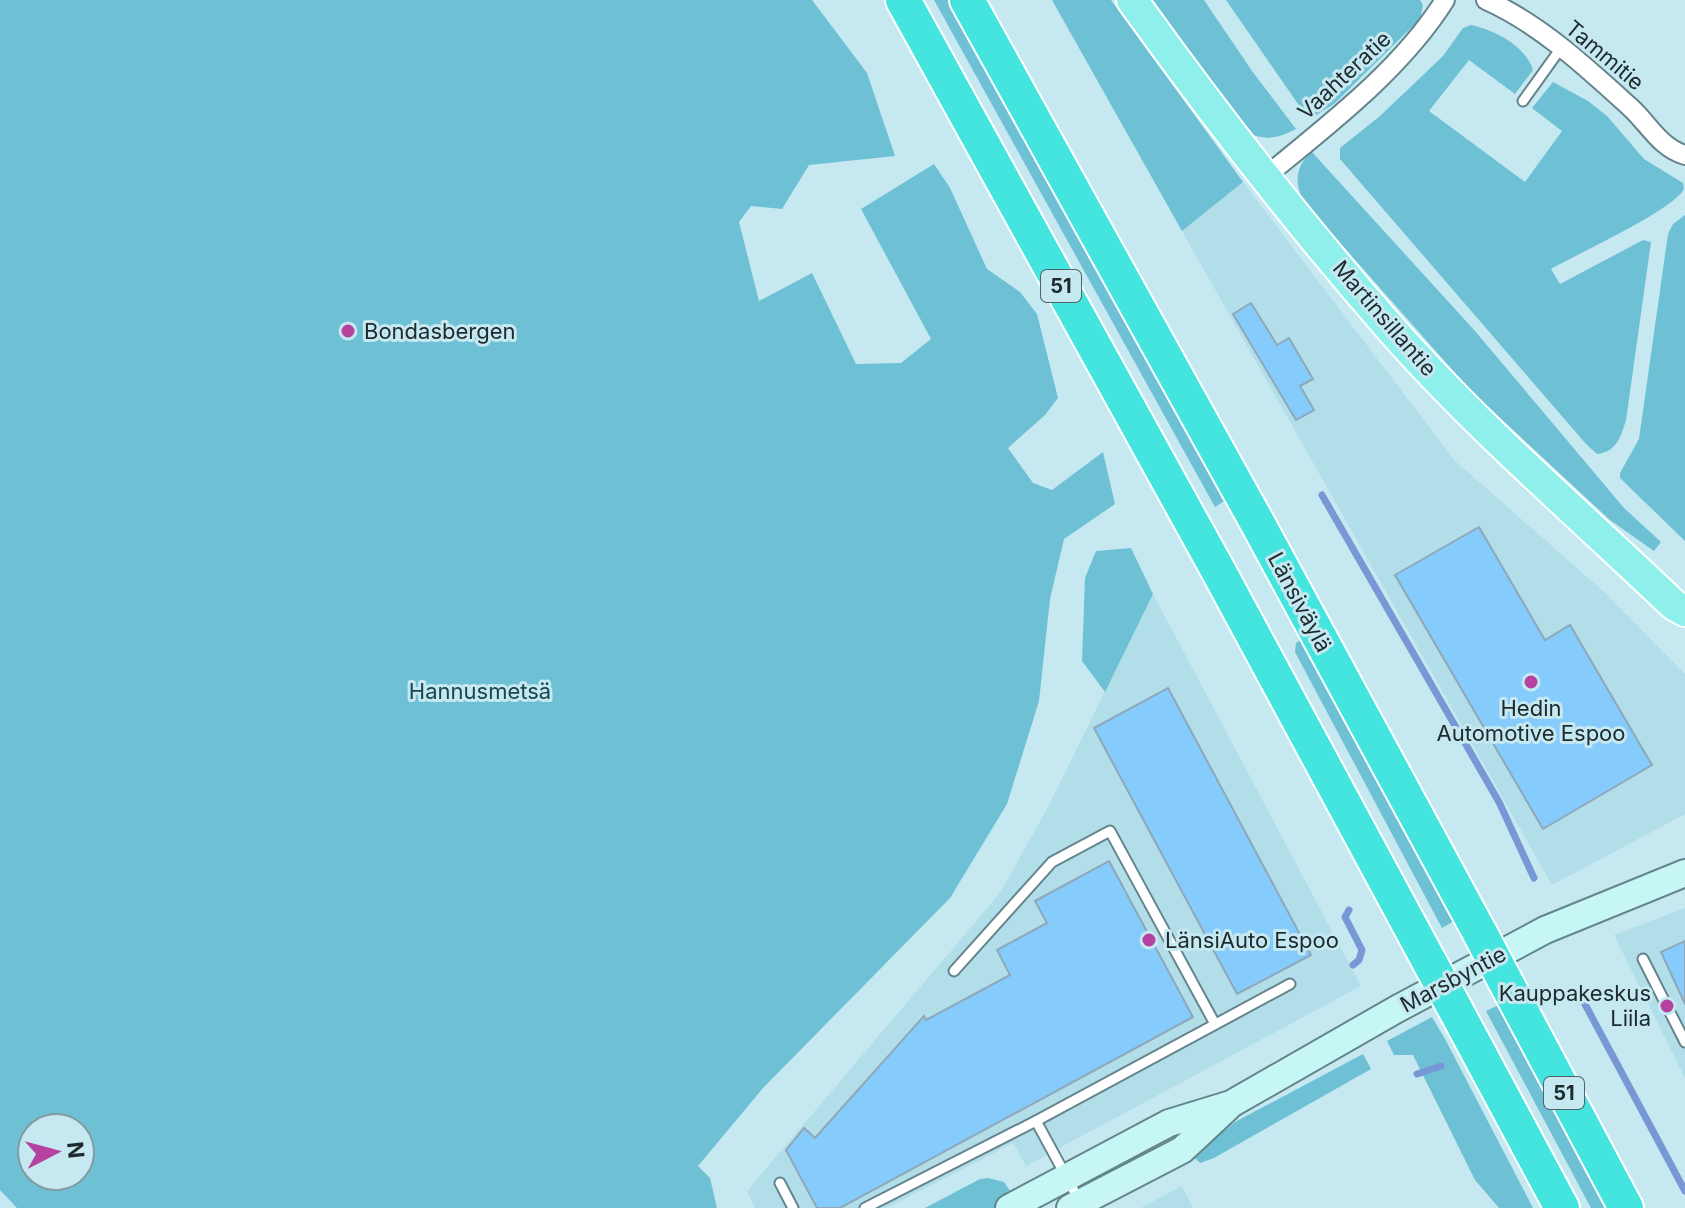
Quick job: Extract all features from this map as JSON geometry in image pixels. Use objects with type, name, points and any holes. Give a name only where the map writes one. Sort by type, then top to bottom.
[{"type":"highway","name":"51","points":[[903,0],[1211,558],[1562,1208]]},
{"type":"highway","name":"Länsiväylä","points":[[967,0],[1258,524],[1626,1208]]},
{"type":"main road","name":"Martinsillantie","points":[[1132,0],[1265,177],[1392,330],[1472,414],[1681,614]]},
{"type":"main road","name":"Marsbyntie","points":[[1009,1208],[1169,1123],[1231,1104],[1397,1009],[1545,930],[1685,873]]},
{"type":"main road","name":"Marsbyntie","points":[[1078,1206],[1182,1150],[1231,1104]]},
{"type":"street","name":"Vaahteratie","points":[[1265,177],[1387,71],[1430,26],[1445,0]]},
{"type":"street","name":"Tammitie","points":[[1486,0],[1530,23],[1633,109],[1658,138],[1685,155]]},
{"type":"lane","points":[[1523,101],[1561,48]]},
{"type":"lane","points":[[954,971],[1052,862],[1110,831],[1215,1024]]},
{"type":"lane","points":[[1643,959],[1685,1042]]},
{"type":"lane","points":[[865,1208],[1036,1121],[1290,984]]},
{"type":"lane","points":[[1036,1121],[1066,1176],[1078,1206]]},
{"type":"lane","points":[[780,1183],[793,1208]]},
{"type":"shaded area","points":[[1243,182],[1454,460],[1603,591],[1685,674],[1685,814],[1552,885],[1182,231]]},
{"type":"shaded area","name":"LänsiAuto Espoo","points":[[1153,594],[1361,986],[1026,1166],[1013,1143],[887,1208],[755,1208],[747,1191],[1000,893],[1048,807]]},
{"type":"shaded area","name":"Kauppakeskus Liila","points":[[1685,908],[1685,1078],[1614,935]]},
{"type":"shaded area","points":[[1182,1186],[1193,1208],[1141,1208]]},
{"type":"green space","name":"Hannusmetsä","points":[[0,0],[812,0],[867,73],[895,156],[809,165],[782,209],[751,206],[739,222],[759,301],[812,273],[856,364],[901,363],[931,339],[861,209],[934,164],[950,188],[987,269],[1020,292],[1037,314],[1058,398],[1045,415],[1008,448],[1033,483],[1052,490],[1103,452],[1115,504],[1064,539],[1050,599],[1039,701],[1007,804],[950,898],[763,1088],[698,1166],[710,1178],[717,1208],[17,1208],[0,1190]]},
{"type":"green space","points":[[934,0],[950,0],[1226,500],[1215,507]]},
{"type":"green space","points":[[1052,0],[1111,0],[1243,182],[1182,231]]},
{"type":"green space","points":[[1150,0],[1204,0],[1296,129],[1272,137],[1249,133]]},
{"type":"green space","points":[[1226,0],[1420,0],[1423,5],[1420,19],[1334,104],[1313,117],[1305,114]]},
{"type":"green space","points":[[1471,25],[1508,40],[1523,53],[1533,70],[1515,94],[1469,60],[1429,111],[1525,182],[1562,131],[1532,108],[1553,82],[1588,101],[1607,116],[1644,159],[1683,183],[1684,189],[1662,209],[1551,269],[1560,284],[1643,240],[1651,242],[1626,420],[1614,447],[1604,453],[1597,454],[1586,444],[1340,159],[1340,148],[1380,116],[1443,56],[1463,28]]},
{"type":"green space","points":[[1311,151],[1475,331],[1624,508],[1661,542],[1654,551],[1610,520],[1472,392],[1303,201],[1298,174]]},
{"type":"green space","points":[[1685,215],[1685,541],[1620,478],[1620,473],[1639,439],[1668,234],[1673,224]]},
{"type":"green space","points":[[1131,548],[1153,594],[1105,692],[1082,661],[1085,578],[1096,551]]},
{"type":"green space","points":[[1301,640],[1454,921],[1442,928],[1295,652],[1296,643]]},
{"type":"green space","points":[[1499,1005],[1608,1208],[1591,1208],[1486,1011]]},
{"type":"green space","points":[[1432,1017],[1533,1208],[1499,1208],[1475,1180],[1413,1055],[1394,1055],[1387,1041]]},
{"type":"green space","points":[[1363,1054],[1371,1069],[1214,1158],[1200,1163],[1193,1156],[1235,1122]]},
{"type":"green space","points":[[980,1179],[1004,1182],[1014,1197],[994,1208],[925,1208]]},
{"type":"building","points":[[1251,303],[1277,345],[1289,338],[1313,379],[1300,386],[1314,410],[1296,420],[1233,314]]},
{"type":"building","name":"Hedin Automotive Espoo","points":[[1479,527],[1545,640],[1570,625],[1652,765],[1543,829],[1395,575]]},
{"type":"building","points":[[1168,688],[1311,955],[1237,994],[1094,728]]},
{"type":"building","points":[[1109,861],[1193,1017],[840,1208],[817,1208],[786,1150],[804,1128],[815,1138],[924,1016],[926,1020],[1010,975],[997,950],[1047,923],[1035,901]]},
{"type":"building","points":[[1685,941],[1685,1004],[1661,952]]},
{"type":"waterway","points":[[1322,495],[1499,802],[1534,878]]},
{"type":"waterway","points":[[1349,910],[1345,917],[1362,950],[1359,960],[1353,965]]},
{"type":"waterway","points":[[1572,995],[1579,993],[1685,1191]]},
{"type":"waterway","points":[[1417,1074],[1441,1066]]},
{"type":"place","name":"Bondasbergen","points":[[348,331]]},
{"type":"place","name":"Hedin Automotive Espoo","points":[[1531,682]]},
{"type":"place","name":"LänsiAuto Espoo","points":[[1149,940]]},
{"type":"place","name":"Kauppakeskus Liila","points":[[1667,1006]]}]
